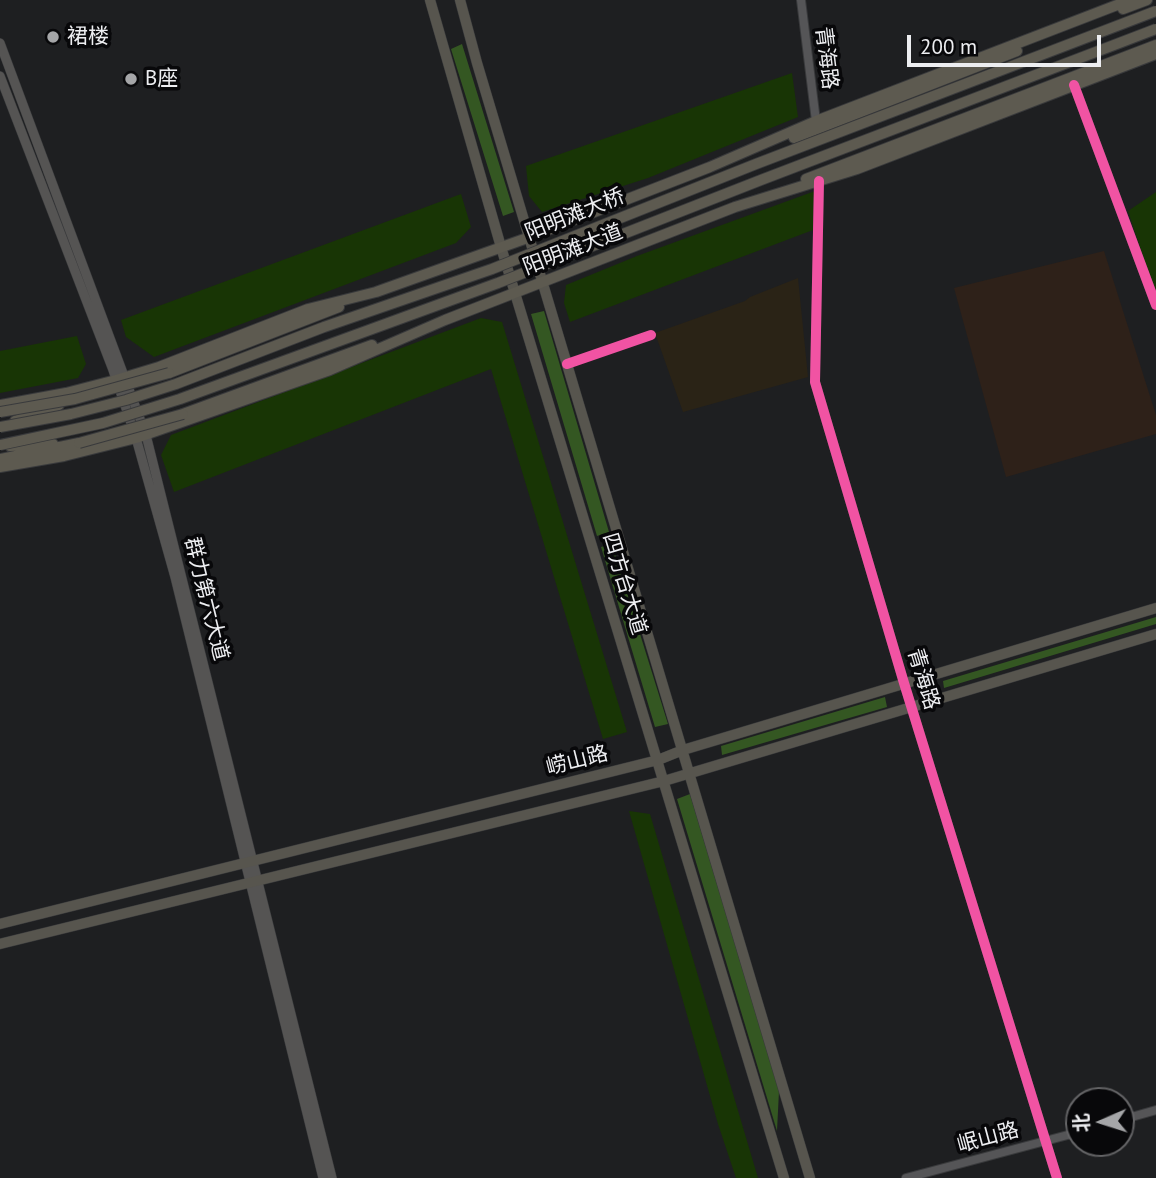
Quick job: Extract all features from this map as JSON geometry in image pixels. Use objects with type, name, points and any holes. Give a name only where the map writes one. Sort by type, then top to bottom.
[{"type":"highway","name":"阳明滩大道","points":[[0,405],[66,393],[121,379],[308,309],[376,292],[530,237],[716,164],[816,121],[1129,0]]},
{"type":"highway","points":[[716,164],[824,127],[1147,0]]},
{"type":"highway","name":"阳明滩大桥","points":[[0,427],[82,412],[176,384],[324,327],[492,270],[756,164],[1156,11]]},
{"type":"highway","name":"阳明滩大桥","points":[[0,446],[103,423],[180,399],[498,284],[1156,29]]},
{"type":"highway","points":[[735,207],[1156,45]]},
{"type":"highway","name":"阳明滩大道","points":[[0,467],[64,456],[141,436],[330,370],[445,320],[735,207],[858,169],[1156,54]]},
{"type":"highway","points":[[0,427],[75,399],[169,373],[376,292]]},
{"type":"highway","points":[[0,459],[79,443],[164,421],[445,320]]},
{"type":"highway","points":[[0,412],[75,399]]},
{"type":"highway","points":[[0,446],[79,443]]},
{"type":"main road","name":"四方台大道","points":[[430,0],[501,247],[784,1178]]},
{"type":"main road","name":"四方台大道","points":[[460,0],[810,1178]]},
{"type":"main road","name":"群力第六大道","points":[[0,43],[141,436],[249,863],[323,1178]]},
{"type":"main road","name":"群力第六大道","points":[[0,76],[121,379]]},
{"type":"main road","name":"崂山路","points":[[0,924],[658,760],[683,750],[1156,608]]},
{"type":"main road","name":"崂山路","points":[[0,944],[664,781],[1156,634]]},
{"type":"main road","name":"群力第六大道","points":[[253,881],[332,1178]]},
{"type":"street","name":"青海路","points":[[801,0],[816,121]]},
{"type":"street","points":[[1074,85],[1156,305]]},
{"type":"street","name":"青海路","points":[[819,181],[815,382],[911,707],[1057,1178]]},
{"type":"street","points":[[567,364],[651,335]]},
{"type":"street","points":[[1135,1116],[1156,1110]]},
{"type":"street","name":"岷山路","points":[[906,1178],[1065,1136]]},
{"type":"shaded area","points":[[1104,251],[1156,415],[1156,434],[1006,477],[954,288]]},
{"type":"shaded area","points":[[798,278],[808,377],[683,412],[655,333],[745,301]]},
{"type":"green space","points":[[462,44],[514,212],[503,216],[451,49]]},
{"type":"green space","points":[[792,73],[798,117],[648,178],[542,212],[529,196],[526,166]]},
{"type":"green space","points":[[815,191],[813,230],[570,322],[564,303],[566,285]]},
{"type":"green space","points":[[1156,192],[1156,295],[1128,211]]},
{"type":"green space","points":[[461,194],[471,227],[456,243],[154,357],[126,337],[121,320]]},
{"type":"green space","points":[[544,311],[609,532],[597,536],[531,314]]},
{"type":"green space","points":[[481,318],[502,322],[627,732],[603,739],[491,369],[174,492],[161,455],[171,435]]},
{"type":"green space","points":[[77,336],[86,364],[78,378],[0,393],[0,351]]},
{"type":"green space","points":[[612,544],[668,724],[655,727],[601,547]]},
{"type":"green space","points":[[1156,617],[1156,624],[944,688],[943,681]]},
{"type":"green space","points":[[885,697],[887,707],[722,755],[721,746]]},
{"type":"green space","points":[[690,794],[779,1091],[777,1131],[677,799]]},
{"type":"green space","points":[[629,811],[650,814],[758,1178],[736,1178],[718,1124]]},
{"type":"cycle path","points":[[1074,85],[1156,305]]},
{"type":"cycle path","points":[[819,181],[815,382],[904,683],[1057,1178]]},
{"type":"cycle path","points":[[567,364],[651,335]]},
{"type":"place","name":"裙楼","points":[[53,37]]},
{"type":"place","name":"B座","points":[[131,79]]}]
